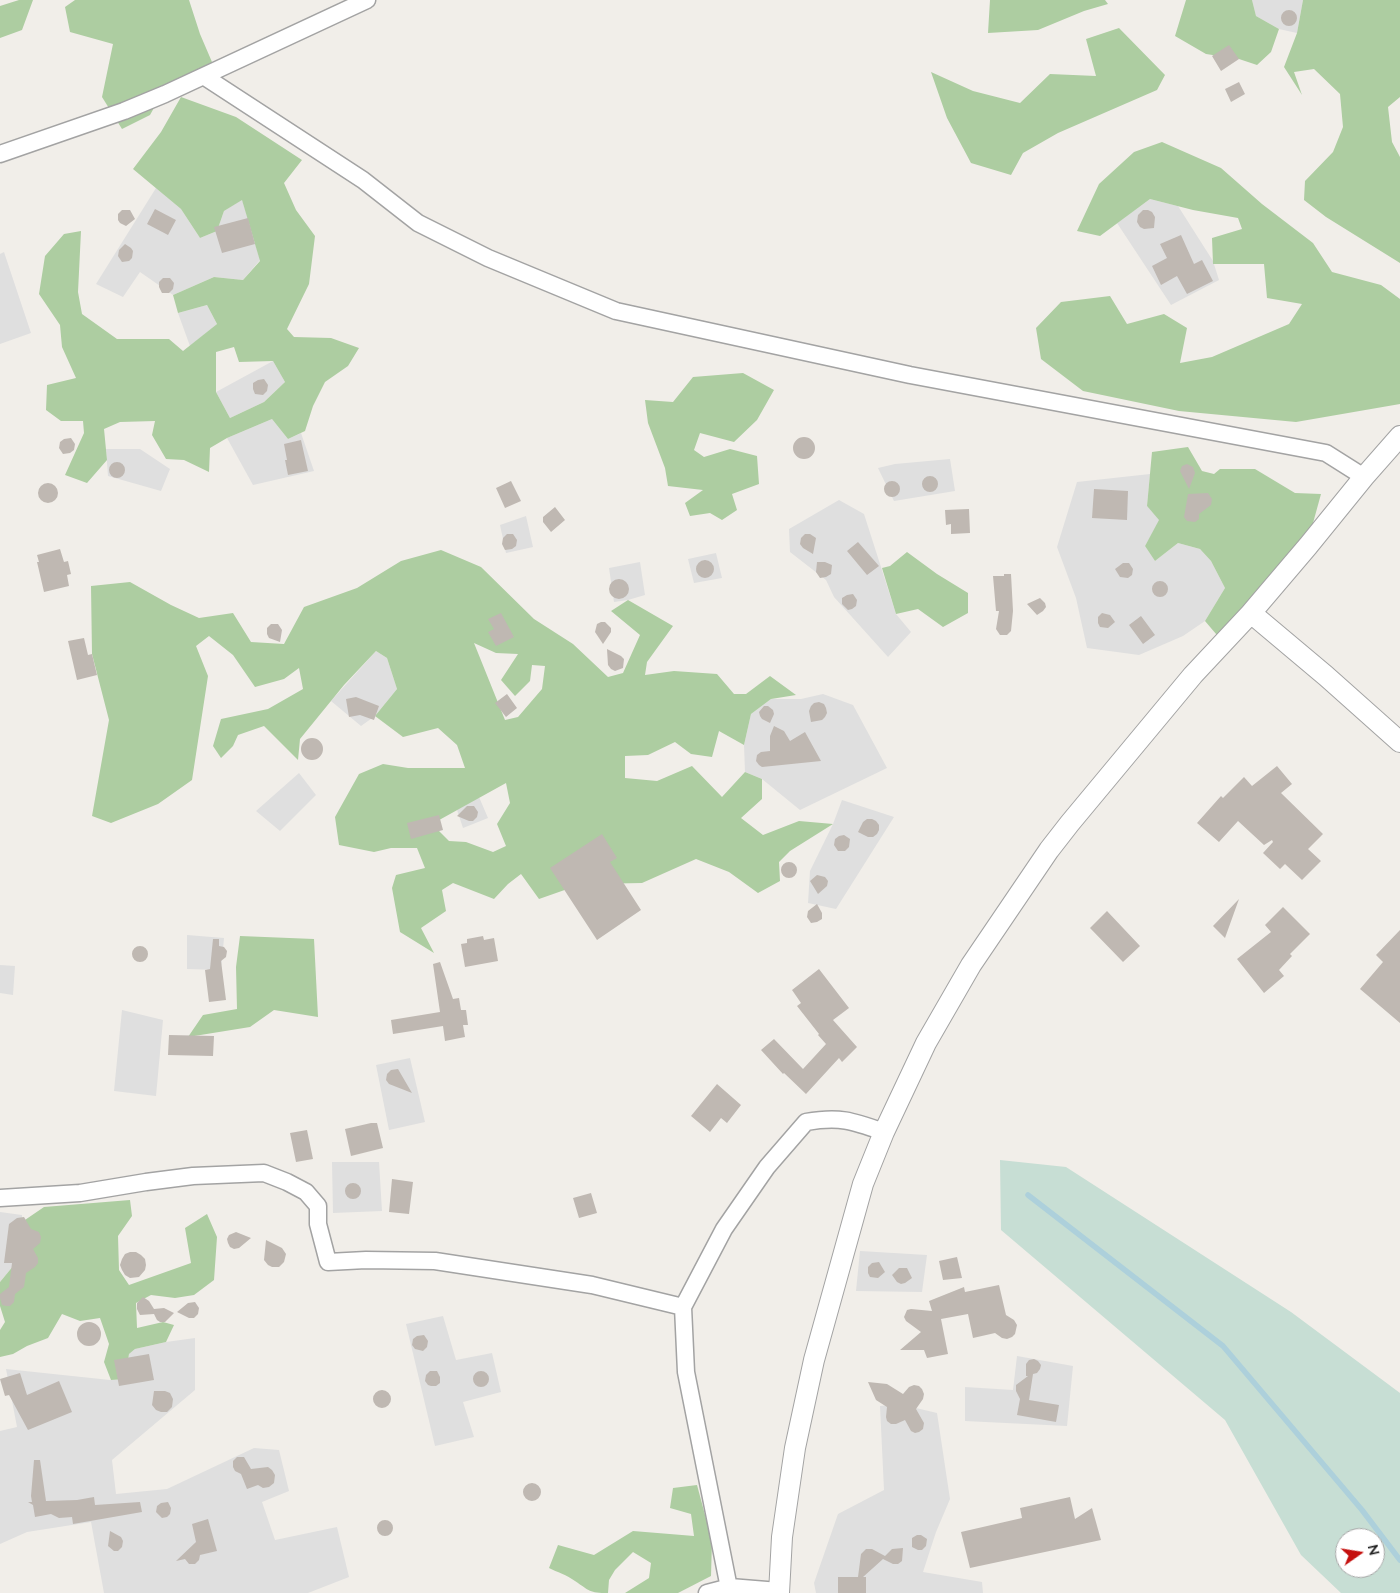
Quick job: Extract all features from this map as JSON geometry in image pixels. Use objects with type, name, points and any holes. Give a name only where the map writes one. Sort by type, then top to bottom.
[{"type":"street","points":[[0,154],[124,111],[205,77],[367,0]]},
{"type":"street","points":[[205,77],[363,180],[418,223],[488,258],[616,311],[910,375],[1326,453],[1364,477]]},
{"type":"street","points":[[707,1593],[730,1590],[779,1592],[782,1537],[795,1448],[814,1360],[863,1184],[884,1132],[926,1043],[971,965],[1050,850],[1193,676],[1306,550],[1364,477],[1400,436]]},
{"type":"street","points":[[1251,613],[1400,742]]},
{"type":"street","points":[[730,1590],[686,1372],[683,1307],[724,1229],[767,1167],[806,1122],[824,1119],[844,1119],[884,1132]]},
{"type":"street","points":[[0,1198],[80,1194],[193,1176],[264,1173],[306,1192],[318,1206],[318,1224],[328,1262],[366,1260],[435,1261],[592,1285],[683,1307]]},
{"type":"shaded area","points":[[1252,0],[1303,0],[1297,33],[1279,29],[1256,16]]},
{"type":"shaded area","points":[[156,188],[181,209],[200,238],[217,231],[224,211],[242,199],[260,260],[243,280],[214,277],[173,295],[140,272],[123,297],[96,284]]},
{"type":"shaded area","points":[[1150,199],[1178,206],[1213,261],[1219,280],[1171,305],[1117,223]]},
{"type":"shaded area","points":[[4,252],[31,333],[0,344],[0,254]]},
{"type":"shaded area","points":[[207,305],[217,324],[190,346],[178,313]]},
{"type":"shaded area","points":[[273,361],[285,382],[264,402],[230,418],[216,392]]},
{"type":"shaded area","points":[[272,419],[288,439],[301,433],[314,471],[253,485],[227,438]]},
{"type":"shaded area","points":[[106,449],[140,449],[170,469],[161,491],[108,476]]},
{"type":"shaded area","points":[[950,459],[955,491],[894,501],[878,468],[895,464]]},
{"type":"shaded area","points":[[1150,474],[1147,506],[1160,520],[1145,546],[1155,561],[1178,543],[1200,549],[1211,561],[1225,588],[1205,621],[1183,636],[1139,655],[1087,648],[1076,598],[1057,547],[1077,482]]},
{"type":"shaded area","points":[[839,500],[864,514],[896,614],[911,632],[888,657],[834,597],[826,580],[790,552],[789,529]]},
{"type":"shaded area","points":[[526,516],[533,547],[506,553],[500,525]]},
{"type":"shaded area","points":[[716,553],[722,578],[694,583],[688,559]]},
{"type":"shaded area","points":[[640,562],[645,595],[614,602],[609,568]]},
{"type":"shaded area","points":[[376,651],[387,658],[397,689],[375,716],[361,726],[331,701]]},
{"type":"shaded area","points":[[823,694],[853,705],[887,768],[800,810],[762,779],[745,772],[744,745],[751,714],[771,699],[801,699]]},
{"type":"shaded area","points":[[299,773],[316,795],[280,831],[256,811]]},
{"type":"shaded area","points":[[479,797],[488,818],[463,828],[457,810]]},
{"type":"shaded area","points":[[842,800],[894,817],[836,909],[808,903],[810,871],[833,824]]},
{"type":"shaded area","points":[[187,935],[224,938],[221,970],[187,969]]},
{"type":"shaded area","points":[[0,965],[15,966],[13,995],[0,993]]},
{"type":"shaded area","points":[[122,1010],[163,1020],[156,1096],[114,1091]]},
{"type":"shaded area","points":[[410,1058],[425,1122],[389,1130],[376,1065]]},
{"type":"shaded area","points":[[332,1162],[379,1162],[382,1211],[333,1213]]},
{"type":"shaded area","points":[[0,1212],[22,1215],[22,1222],[14,1265],[0,1282]]},
{"type":"shaded area","points":[[860,1251],[927,1255],[922,1292],[856,1291]]},
{"type":"shaded area","points":[[443,1316],[456,1360],[492,1353],[501,1392],[463,1402],[474,1437],[435,1446],[406,1324]]},
{"type":"shaded area","points":[[195,1338],[195,1390],[112,1460],[116,1494],[167,1489],[254,1448],[279,1450],[289,1491],[262,1502],[275,1540],[337,1527],[349,1577],[308,1593],[104,1593],[91,1522],[27,1532],[0,1544],[0,1431],[17,1427],[6,1369],[110,1380],[125,1379],[129,1354],[135,1349]]},
{"type":"shaded area","points":[[1017,1356],[1073,1366],[1067,1426],[965,1421],[965,1387],[1013,1390]]},
{"type":"shaded area","points":[[899,1404],[937,1413],[950,1499],[936,1532],[923,1572],[982,1582],[983,1593],[816,1593],[814,1583],[838,1514],[884,1490],[880,1406]]},
{"type":"green space","points":[[19,0],[33,0],[22,30],[0,38],[0,6]]},
{"type":"green space","points":[[75,0],[189,0],[200,34],[215,69],[165,88],[150,115],[122,129],[102,97],[113,44],[70,32],[65,7]]},
{"type":"green space","points":[[990,0],[1105,0],[1108,4],[1084,11],[1038,30],[988,33]]},
{"type":"green space","points":[[1186,0],[1252,0],[1256,16],[1279,29],[1271,52],[1257,65],[1239,59],[1206,54],[1175,36]]},
{"type":"green space","points":[[1303,0],[1400,0],[1400,97],[1388,107],[1392,142],[1400,157],[1400,263],[1326,217],[1304,200],[1305,181],[1333,152],[1343,127],[1340,94],[1314,69],[1294,72],[1302,95],[1284,67],[1297,33]]},
{"type":"green space","points":[[1119,28],[1165,75],[1157,90],[1058,133],[1023,153],[1011,175],[971,163],[947,118],[931,72],[973,91],[1020,103],[1050,74],[1096,76],[1086,39]]},
{"type":"green space","points":[[181,97],[236,117],[302,160],[284,183],[296,210],[315,236],[309,284],[287,329],[294,337],[331,338],[359,348],[348,366],[325,382],[313,406],[305,431],[288,439],[272,419],[227,438],[210,448],[209,472],[184,460],[166,459],[152,435],[155,421],[120,422],[104,429],[107,460],[87,483],[65,475],[84,433],[83,421],[61,421],[46,410],[47,385],[76,378],[62,347],[60,325],[39,294],[45,256],[64,234],[81,231],[78,292],[82,314],[117,339],[169,339],[183,351],[217,324],[207,305],[178,313],[173,295],[214,277],[243,280],[260,261],[242,200],[224,211],[217,231],[200,238],[181,209],[133,169],[161,132]],"holes":[[[234,347],[239,362],[273,361],[285,382],[264,402],[230,418],[216,392],[216,352]]]},
{"type":"green space","points":[[1162,142],[1221,168],[1262,204],[1313,243],[1332,272],[1381,285],[1400,299],[1400,404],[1296,422],[1179,411],[1083,391],[1041,359],[1036,328],[1061,302],[1110,296],[1127,324],[1164,314],[1187,328],[1180,363],[1212,357],[1289,324],[1302,304],[1267,298],[1264,264],[1213,264],[1212,238],[1242,229],[1238,218],[1193,210],[1150,199],[1100,236],[1077,231],[1099,184],[1134,152]]},
{"type":"green space","points":[[743,373],[774,390],[757,420],[734,442],[700,433],[694,450],[704,457],[730,449],[757,456],[759,484],[732,494],[737,510],[722,520],[710,513],[690,516],[685,503],[703,490],[668,486],[665,468],[648,423],[645,400],[673,402],[693,377]]},
{"type":"green space","points":[[1188,447],[1202,471],[1214,474],[1220,469],[1255,469],[1295,493],[1321,494],[1310,534],[1222,641],[1205,621],[1225,588],[1211,561],[1200,549],[1178,543],[1155,561],[1145,546],[1159,520],[1147,506],[1152,452]]},
{"type":"green space","points":[[441,550],[481,567],[534,619],[573,644],[608,677],[623,673],[640,635],[611,611],[628,600],[673,626],[647,662],[645,675],[674,671],[717,674],[734,694],[746,694],[770,676],[796,695],[771,699],[751,714],[744,745],[719,731],[712,757],[691,754],[675,742],[648,755],[625,756],[625,778],[657,781],[692,766],[722,797],[745,772],[762,779],[762,799],[741,818],[763,835],[799,821],[833,824],[790,851],[779,862],[780,881],[758,893],[729,872],[696,859],[642,883],[576,886],[539,899],[521,874],[494,899],[453,883],[442,890],[446,911],[421,928],[434,953],[400,932],[392,888],[396,875],[425,868],[417,848],[391,848],[374,852],[339,845],[335,817],[359,774],[383,764],[408,768],[465,768],[457,745],[438,728],[403,737],[375,716],[397,689],[387,658],[376,651],[344,685],[300,739],[298,760],[264,726],[238,735],[233,746],[221,758],[213,746],[221,719],[268,709],[303,689],[299,668],[284,679],[255,687],[233,655],[209,636],[196,646],[208,676],[192,780],[158,804],[111,823],[92,816],[109,720],[92,654],[91,586],[130,582],[199,618],[233,613],[251,642],[284,644],[304,607],[357,588],[401,561]],"holes":[[[474,643],[496,653],[518,654],[501,680],[515,696],[530,681],[532,665],[545,666],[542,689],[518,717],[505,720]],[[506,783],[510,803],[497,824],[506,846],[493,852],[466,842],[449,841],[432,824]]]},
{"type":"green space","points":[[907,552],[937,574],[968,593],[968,613],[943,627],[918,609],[896,614],[882,568],[890,566]]},
{"type":"green space","points":[[240,936],[314,939],[318,1017],[274,1010],[250,1027],[188,1037],[203,1015],[237,1009],[236,967]]},
{"type":"green space","points":[[1000,1160],[1066,1167],[1291,1312],[1400,1393],[1400,1593],[1341,1593],[1301,1555],[1225,1420],[1001,1230]]},
{"type":"green space","points":[[130,1200],[132,1216],[118,1236],[119,1270],[129,1285],[191,1263],[185,1228],[207,1214],[217,1237],[214,1280],[194,1295],[175,1298],[151,1295],[136,1303],[137,1328],[163,1322],[174,1325],[166,1342],[135,1349],[129,1354],[125,1379],[111,1380],[104,1362],[109,1344],[100,1318],[80,1321],[62,1314],[48,1338],[13,1354],[0,1357],[0,1330],[5,1322],[0,1306],[0,1282],[14,1265],[22,1222],[44,1207]]},
{"type":"green space","points":[[697,1485],[712,1541],[711,1576],[678,1593],[625,1593],[649,1578],[651,1563],[633,1552],[615,1570],[609,1580],[608,1593],[597,1593],[549,1568],[558,1545],[594,1555],[633,1531],[694,1536],[691,1514],[670,1508],[673,1488]]},
{"type":"building","points":[[1289,10],[1297,18],[1289,26],[1281,18]]},
{"type":"building","points":[[1229,45],[1239,59],[1221,71],[1212,56]]},
{"type":"building","points":[[1239,82],[1245,94],[1231,102],[1225,89]]},
{"type":"building","points":[[155,209],[176,220],[168,235],[147,224]]},
{"type":"building","points":[[122,210],[130,210],[135,219],[126,226],[118,220],[118,214]]},
{"type":"building","points":[[1143,210],[1152,212],[1155,217],[1154,228],[1144,229],[1140,227],[1137,222],[1138,215]]},
{"type":"building","points":[[248,218],[255,244],[222,253],[214,227]]},
{"type":"building","points":[[1181,235],[1194,264],[1202,260],[1213,281],[1187,294],[1177,276],[1161,285],[1152,266],[1167,258],[1160,244]]},
{"type":"building","points":[[125,244],[133,251],[132,258],[129,261],[122,262],[118,256],[119,250]]},
{"type":"building","points":[[163,278],[170,278],[174,283],[173,289],[169,293],[162,293],[159,287],[159,282]]},
{"type":"building","points":[[264,379],[268,385],[267,391],[263,395],[255,394],[253,383]]},
{"type":"building","points":[[804,437],[812,440],[815,448],[812,456],[804,459],[796,456],[793,448],[796,440]]},
{"type":"building","points":[[71,438],[75,444],[74,450],[63,454],[59,448],[60,442]]},
{"type":"building","points":[[301,440],[308,471],[288,475],[284,444]]},
{"type":"building","points":[[117,462],[125,470],[117,478],[109,470]]},
{"type":"building","points":[[1187,464],[1193,467],[1195,473],[1189,489],[1180,471],[1182,466]]},
{"type":"building","points":[[930,476],[938,484],[930,492],[922,484]]},
{"type":"building","points":[[511,481],[521,501],[505,508],[496,488]]},
{"type":"building","points":[[892,481],[900,489],[892,497],[884,489]]},
{"type":"building","points":[[48,483],[55,486],[58,493],[55,500],[48,503],[41,500],[38,493],[41,486]]},
{"type":"building","points":[[1094,489],[1128,491],[1127,520],[1092,518]]},
{"type":"building","points":[[1208,493],[1212,499],[1211,505],[1199,514],[1199,519],[1195,522],[1187,521],[1184,517],[1188,494]]},
{"type":"building","points":[[555,507],[565,520],[551,532],[543,522],[543,517]]},
{"type":"building","points":[[969,509],[970,533],[951,534],[951,524],[946,525],[945,510]]},
{"type":"building","points":[[507,534],[513,534],[517,540],[516,546],[505,550],[502,544],[503,538]]},
{"type":"building","points":[[805,534],[810,534],[816,538],[813,554],[800,544],[801,538]]},
{"type":"building","points":[[858,542],[879,566],[867,575],[847,551]]},
{"type":"building","points":[[60,549],[64,562],[68,561],[71,574],[67,575],[69,586],[44,592],[37,555]]},
{"type":"building","points":[[705,560],[711,563],[714,569],[711,575],[705,578],[699,575],[696,569],[699,563]]},
{"type":"building","points":[[817,562],[825,562],[832,565],[831,574],[820,578],[816,572]]},
{"type":"building","points":[[1123,563],[1129,563],[1133,569],[1132,575],[1128,578],[1120,577],[1115,569]]},
{"type":"building","points":[[1004,574],[1011,574],[1013,611],[1011,631],[1007,635],[1000,635],[996,629],[999,611],[996,611],[993,576],[1004,576]]},
{"type":"building","points":[[615,579],[623,579],[629,585],[629,593],[623,599],[615,599],[609,593],[609,585]]},
{"type":"building","points":[[1160,581],[1168,589],[1160,597],[1152,589]]},
{"type":"building","points":[[853,594],[857,600],[856,606],[848,610],[842,604],[842,598]]},
{"type":"building","points":[[1040,598],[1046,607],[1037,615],[1027,604]]},
{"type":"building","points":[[501,613],[514,637],[496,646],[488,632],[494,629],[488,619]]},
{"type":"building","points":[[1102,613],[1110,615],[1115,622],[1108,628],[1100,627],[1098,623],[1098,617]]},
{"type":"building","points":[[1141,616],[1155,635],[1143,644],[1129,625]]},
{"type":"building","points":[[605,622],[611,628],[611,632],[603,644],[595,632],[597,624]]},
{"type":"building","points":[[271,624],[278,624],[282,630],[280,642],[269,638],[267,634],[267,628]]},
{"type":"building","points":[[84,638],[88,655],[92,654],[97,675],[77,680],[68,641]]},
{"type":"building","points":[[607,649],[624,659],[623,668],[615,671],[611,669],[608,665]]},
{"type":"building","points":[[507,694],[517,708],[506,717],[495,703]]},
{"type":"building","points":[[356,697],[379,706],[374,720],[360,715],[349,717],[346,699]]},
{"type":"building","points":[[819,702],[824,704],[827,713],[822,720],[811,722],[809,711],[811,706]]},
{"type":"building","points":[[764,706],[768,706],[773,710],[774,714],[770,723],[760,716],[759,712]]},
{"type":"building","points":[[774,726],[784,731],[790,741],[805,732],[821,761],[762,767],[759,765],[756,761],[757,755],[761,752],[770,751],[770,736]]},
{"type":"building","points":[[312,738],[322,745],[323,749],[316,759],[312,760],[302,753],[301,749],[308,739]]},
{"type":"building","points":[[1277,766],[1292,784],[1281,793],[1323,834],[1308,849],[1321,861],[1302,880],[1285,864],[1280,869],[1263,853],[1273,842],[1272,840],[1264,845],[1238,821],[1219,842],[1197,823],[1221,796],[1223,798],[1244,777],[1252,786]]},
{"type":"building","points":[[467,806],[474,806],[478,812],[477,817],[473,821],[457,816]]},
{"type":"building","points":[[439,815],[443,830],[411,839],[407,823]]},
{"type":"building","points":[[867,819],[876,821],[879,825],[877,834],[873,837],[868,837],[858,832],[863,822]]},
{"type":"building","points":[[602,834],[617,858],[610,862],[641,910],[597,940],[550,868]]},
{"type":"building","points":[[844,835],[850,839],[849,847],[845,851],[838,851],[834,845],[835,839]]},
{"type":"building","points":[[786,862],[792,862],[797,867],[795,876],[786,878],[781,873],[781,867]]},
{"type":"building","points":[[817,875],[825,877],[828,881],[827,886],[818,894],[810,881]]},
{"type":"building","points":[[1239,899],[1225,938],[1213,926]]},
{"type":"building","points":[[817,904],[822,913],[822,919],[811,923],[807,917],[808,911]]},
{"type":"building","points":[[1283,907],[1310,934],[1290,954],[1292,956],[1279,970],[1284,976],[1264,993],[1237,959],[1271,932],[1265,925]]},
{"type":"building","points":[[1107,911],[1140,946],[1123,962],[1090,928]]},
{"type":"building","points":[[1400,930],[1400,1023],[1360,989],[1383,962],[1376,955]]},
{"type":"building","points":[[483,936],[484,940],[494,938],[498,961],[465,967],[461,944],[467,943],[467,939]]},
{"type":"building","points":[[213,939],[219,939],[219,946],[224,947],[227,951],[226,957],[221,961],[226,1000],[209,1002],[205,970],[210,969]]},
{"type":"building","points":[[140,946],[148,954],[140,962],[132,954]]},
{"type":"building","points":[[440,962],[453,999],[459,998],[461,1010],[466,1010],[468,1025],[463,1025],[465,1037],[445,1041],[443,1026],[393,1034],[391,1020],[440,1012],[433,964]]},
{"type":"building","points":[[819,969],[849,1008],[833,1020],[857,1047],[842,1062],[839,1058],[806,1094],[783,1074],[761,1050],[774,1039],[803,1069],[826,1044],[797,1006],[801,1003],[792,990]]},
{"type":"building","points":[[169,1035],[214,1036],[213,1056],[168,1055]]},
{"type":"building","points":[[398,1069],[412,1093],[389,1084],[386,1080],[387,1074],[391,1070]]},
{"type":"building","points":[[717,1084],[741,1105],[727,1123],[721,1118],[710,1132],[691,1116]]},
{"type":"building","points":[[377,1123],[383,1148],[351,1156],[345,1129]]},
{"type":"building","points":[[307,1130],[313,1159],[296,1162],[290,1133]]},
{"type":"building","points":[[392,1179],[413,1182],[409,1214],[389,1212]]},
{"type":"building","points":[[353,1183],[361,1191],[353,1199],[345,1191]]},
{"type":"building","points":[[591,1193],[597,1213],[579,1218],[573,1198]]},
{"type":"building","points":[[24,1217],[31,1229],[39,1232],[41,1237],[40,1243],[33,1249],[38,1258],[38,1263],[26,1273],[24,1287],[15,1294],[14,1302],[10,1306],[6,1306],[2,1305],[0,1294],[9,1287],[12,1263],[4,1263],[9,1224],[17,1218]]},
{"type":"building","points":[[236,1232],[251,1238],[239,1248],[234,1249],[230,1247],[227,1239],[229,1235]]},
{"type":"building","points":[[266,1240],[282,1248],[286,1254],[284,1262],[279,1267],[272,1267],[264,1260]]},
{"type":"building","points":[[136,1252],[145,1259],[145,1270],[139,1277],[130,1278],[125,1275],[120,1265],[125,1254]]},
{"type":"building","points":[[957,1257],[962,1278],[943,1280],[939,1261]]},
{"type":"building","points":[[879,1262],[885,1272],[878,1278],[870,1277],[868,1267],[872,1263]]},
{"type":"building","points":[[899,1268],[907,1268],[912,1278],[905,1283],[897,1282],[892,1275]]},
{"type":"building","points":[[999,1285],[1006,1315],[1014,1320],[1017,1325],[1015,1334],[1012,1337],[1002,1338],[995,1333],[973,1338],[968,1314],[941,1319],[948,1354],[927,1358],[924,1350],[900,1350],[921,1332],[906,1321],[904,1317],[907,1310],[932,1311],[929,1301],[964,1287],[965,1292]]},
{"type":"building","points":[[143,1297],[149,1301],[154,1309],[164,1308],[174,1313],[165,1322],[157,1320],[154,1314],[140,1315],[137,1303]]},
{"type":"building","points":[[195,1302],[199,1308],[198,1314],[194,1318],[189,1318],[177,1312],[188,1303]]},
{"type":"building","points":[[89,1322],[98,1325],[101,1334],[98,1343],[89,1346],[80,1343],[77,1334],[80,1325]]},
{"type":"building","points":[[424,1335],[428,1341],[427,1347],[423,1351],[415,1349],[412,1345],[413,1339]]},
{"type":"building","points":[[149,1354],[154,1380],[119,1386],[114,1360]]},
{"type":"building","points":[[1034,1359],[1041,1365],[1037,1373],[1033,1374],[1029,1400],[1059,1405],[1056,1422],[1017,1415],[1020,1399],[1016,1391],[1016,1385],[1028,1376],[1026,1376],[1026,1364],[1029,1360]]},
{"type":"building","points":[[430,1371],[437,1371],[440,1377],[440,1383],[436,1386],[428,1385],[425,1381],[426,1375]]},
{"type":"building","points":[[481,1371],[489,1379],[481,1387],[473,1379]]},
{"type":"building","points":[[20,1373],[27,1395],[59,1381],[72,1412],[28,1430],[9,1395],[5,1396],[0,1379]]},
{"type":"building","points":[[868,1382],[887,1384],[903,1394],[909,1387],[919,1386],[924,1394],[916,1409],[924,1423],[923,1429],[915,1433],[911,1431],[905,1420],[896,1424],[891,1424],[887,1421],[887,1407],[876,1400]]},
{"type":"building","points":[[378,1390],[386,1390],[391,1395],[389,1406],[378,1408],[373,1403],[373,1395]]},
{"type":"building","points":[[154,1391],[170,1393],[173,1399],[172,1407],[167,1412],[156,1410],[152,1405]]},
{"type":"building","points":[[237,1457],[244,1457],[251,1469],[268,1467],[275,1475],[274,1483],[269,1487],[263,1488],[258,1485],[247,1489],[241,1474],[235,1471],[233,1467],[233,1461]]},
{"type":"building","points":[[34,1460],[40,1460],[46,1501],[77,1500],[94,1497],[95,1505],[140,1502],[142,1512],[73,1524],[72,1517],[59,1518],[51,1514],[35,1517],[33,1505],[28,1502],[32,1502]]},
{"type":"building","points":[[532,1483],[538,1486],[541,1492],[538,1498],[532,1501],[526,1498],[523,1492],[526,1486]]},
{"type":"building","points":[[1070,1497],[1075,1519],[1092,1508],[1101,1540],[970,1568],[961,1532],[1022,1518],[1020,1508]]},
{"type":"building","points":[[168,1502],[171,1508],[170,1514],[162,1518],[156,1512],[157,1506]]},
{"type":"building","points":[[208,1519],[217,1551],[200,1555],[199,1560],[195,1564],[189,1564],[185,1559],[176,1561],[196,1542],[192,1524]]},
{"type":"building","points":[[385,1520],[393,1528],[385,1536],[377,1528]]},
{"type":"building","points":[[110,1531],[121,1537],[123,1541],[122,1547],[118,1551],[114,1551],[108,1546]]},
{"type":"building","points":[[917,1535],[927,1539],[926,1546],[922,1550],[912,1547],[912,1538]]},
{"type":"building","points":[[903,1548],[902,1561],[898,1564],[893,1564],[883,1559],[863,1577],[866,1577],[866,1593],[838,1593],[838,1577],[858,1577],[861,1554],[866,1549],[872,1549],[885,1556],[892,1549]]},
{"type":"waterway","points":[[1028,1195],[1223,1346],[1362,1510],[1400,1560]]}]
